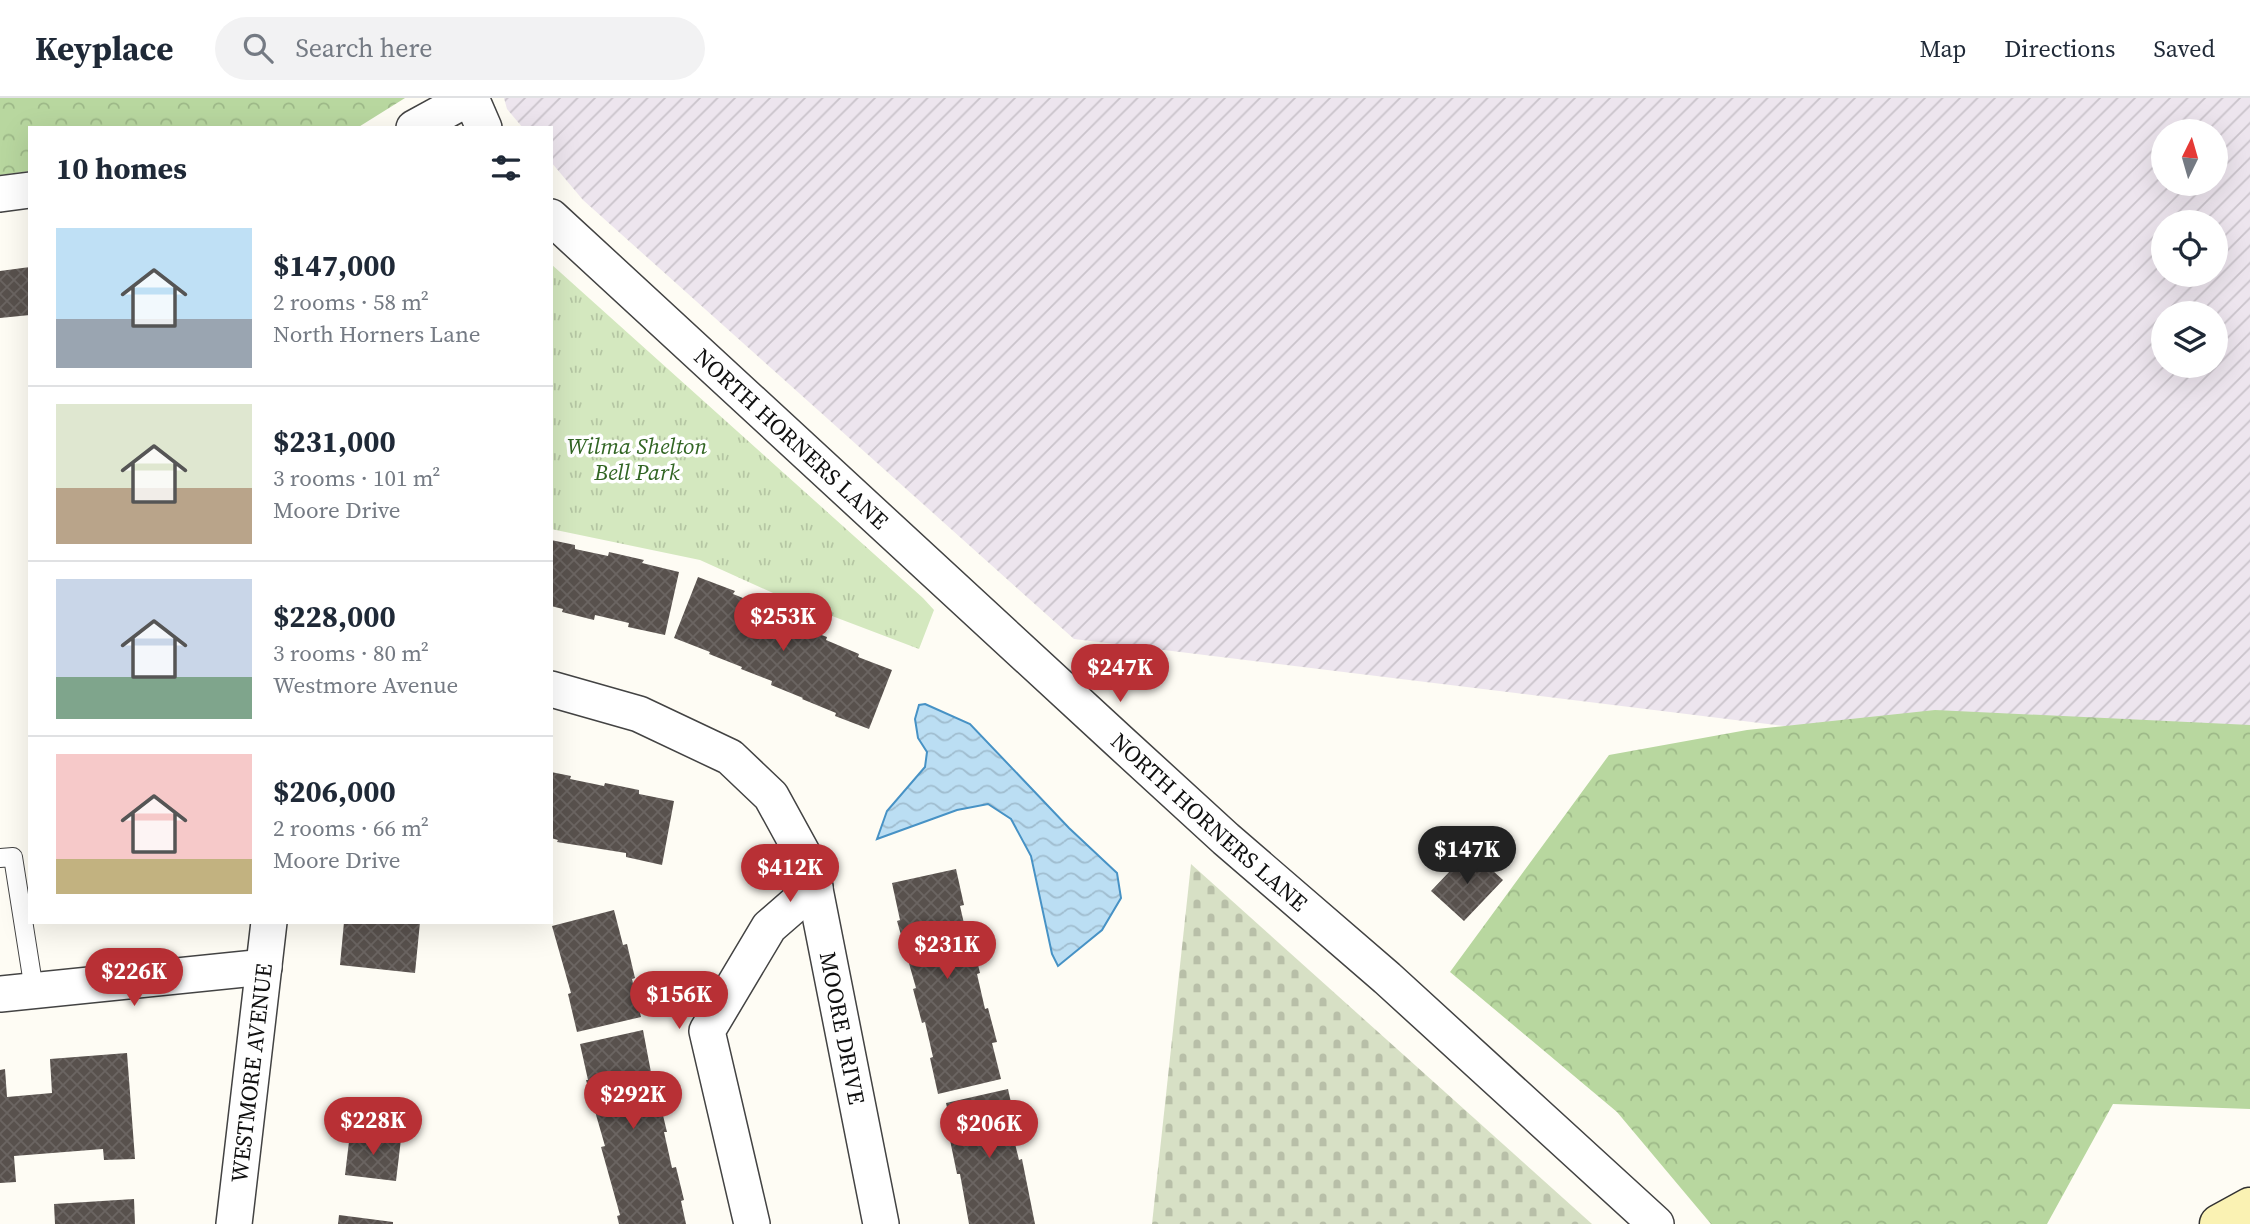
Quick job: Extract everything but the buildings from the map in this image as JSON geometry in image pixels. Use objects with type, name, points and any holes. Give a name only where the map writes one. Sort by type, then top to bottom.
[{"type":"street","points":[[418,126],[470,98],[483,126]]},
{"type":"street","points":[[0,194],[28,190]]},
{"type":"street","name":"NORTH HORNERS LANE","points":[[553,219],[1148,768],[1387,978],[1656,1224]]},
{"type":"street","name":"MOORE DRIVE","points":[[553,690],[639,715],[730,757],[771,796],[811,869],[881,1224]]},
{"type":"street","points":[[752,1224],[707,1031],[769,927],[815,887]]},
{"type":"street","name":"WESTMORE AVENUE","points":[[234,1224],[269,924]]},
{"type":"street","points":[[17,992],[264,967]]},
{"type":"street","points":[[2219,1224],[2250,1207]]},
{"type":"lane","points":[[0,858],[13,857],[17,992]]},
{"type":"shaded area","points":[[504,98],[2250,98],[2250,783],[1074,639],[583,200],[553,164],[553,126],[521,126],[507,109]]},
{"type":"green space","points":[[0,98],[405,98],[360,126],[28,126],[28,171],[0,175]]},
{"type":"green space","name":"Wilma Shelton Bell Park","points":[[553,266],[934,610],[919,649],[782,597],[700,560],[553,529]]},
{"type":"green space","points":[[1935,710],[2250,725],[2250,1109],[2113,1104],[2047,1224],[1711,1224],[1617,1112],[1450,972],[1609,755],[1747,730]]},
{"type":"green space","points":[[1191,864],[1592,1224],[1152,1224]]},
{"type":"water","points":[[925,704],[970,724],[1069,828],[1117,873],[1121,898],[1102,930],[1058,966],[1052,954],[1031,856],[1011,819],[988,804],[957,810],[877,839],[887,811],[925,767],[927,752],[918,738],[915,719],[919,705]]}]
